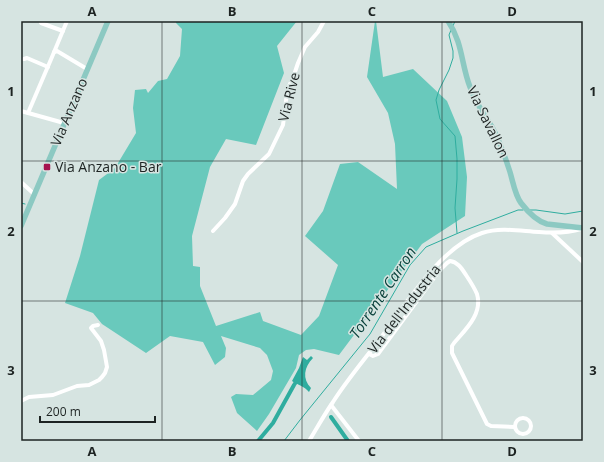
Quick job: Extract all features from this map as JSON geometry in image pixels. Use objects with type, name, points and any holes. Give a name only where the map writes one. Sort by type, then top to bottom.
[{"type":"main road","name":"Via Anzano","points":[[21,226],[108,21]]},
{"type":"main road","name":"Via Savallon","points":[[451,25],[460,44],[469,86],[474,99],[498,139],[507,161],[519,200],[537,220],[547,224],[582,228]]},
{"type":"street","points":[[28,113],[67,21]]},
{"type":"street","name":"Via Rive","points":[[213,230],[225,218],[235,204],[243,182],[248,174],[269,154],[283,125],[287,93],[298,63],[305,47],[318,32],[324,21]]},
{"type":"street","points":[[41,23],[63,31]]},
{"type":"street","points":[[54,52],[57,51],[87,69]]},
{"type":"street","points":[[24,59],[28,58],[48,67]]},
{"type":"street","points":[[21,111],[64,123]]},
{"type":"street","points":[[21,182],[34,194]]},
{"type":"street","name":"Via dell'Industria","points":[[309,441],[331,405],[418,288],[435,268],[462,242],[482,233],[498,230],[552,233],[570,232],[582,228]]},
{"type":"street","points":[[552,233],[583,262]]},
{"type":"street","points":[[369,354],[373,356],[378,354],[439,271],[450,261],[455,262],[473,286],[478,299],[477,310],[472,321],[452,346],[452,353],[488,424],[491,426],[515,428]]},
{"type":"street","points":[[435,268],[439,271]]},
{"type":"street","points":[[21,401],[30,397],[59,394],[77,386],[89,385],[99,380],[106,373],[108,367],[104,350],[98,337],[91,328],[98,325]]},
{"type":"street","points":[[331,405],[359,441]]},
{"type":"shaded area","points":[[176,21],[297,21],[277,46],[284,73],[256,145],[226,139],[210,167],[192,236],[193,266],[200,267],[200,286],[216,326],[260,312],[263,321],[301,335],[319,316],[338,265],[305,236],[323,211],[340,164],[358,162],[397,189],[395,144],[388,113],[367,77],[375,21],[383,77],[413,69],[447,101],[462,137],[467,177],[465,216],[422,244],[339,355],[314,349],[306,350],[299,355],[296,368],[269,414],[257,431],[237,413],[231,397],[236,394],[253,395],[271,380],[273,371],[267,355],[260,348],[221,336],[226,348],[225,357],[215,365],[203,342],[170,336],[146,353],[102,324],[93,313],[65,303],[80,256],[99,180],[115,168],[136,133],[133,108],[135,90],[146,89],[148,93],[158,81],[167,79],[180,56],[182,29]]},
{"type":"shaded area","points":[[311,356],[313,358],[305,373],[306,381],[311,388],[309,392],[292,381],[303,357],[307,360]]},
{"type":"waterway","points":[[453,26],[455,21]]},
{"type":"waterway","points":[[451,30],[449,35],[453,58],[436,100],[440,119],[455,136],[457,159],[455,208],[457,233]]},
{"type":"waterway","points":[[21,203],[25,204]]},
{"type":"waterway","name":"Torrente Carron","points":[[284,441],[370,334],[410,265],[426,247],[518,210],[523,210]]},
{"type":"waterway","name":"Torrente Carron","points":[[530,210],[565,214],[583,211]]},
{"type":"waterway","points":[[258,441],[273,423],[298,379]]},
{"type":"waterway","points":[[331,417],[348,441]]},
{"type":"place","name":"Via Anzano - Bar","points":[[47,167]]}]
